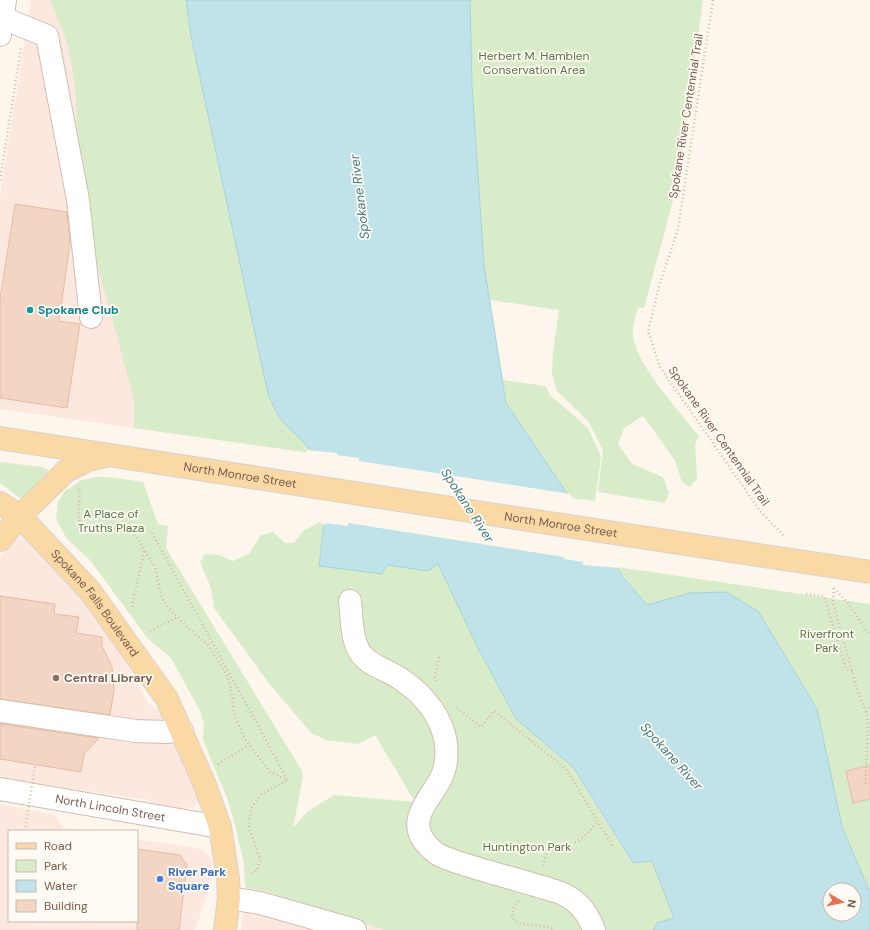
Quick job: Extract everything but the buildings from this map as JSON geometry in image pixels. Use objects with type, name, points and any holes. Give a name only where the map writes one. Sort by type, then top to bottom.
[{"type":"main road","name":"North Monroe Street","points":[[0,438],[870,572]]},
{"type":"main road","name":"North Monroe Street","points":[[0,540],[20,516],[66,471],[88,460],[109,455]]},
{"type":"main road","name":"Spokane Falls Boulevard","points":[[0,503],[20,516],[90,591],[167,699],[205,785],[220,827],[230,898],[226,930]]},
{"type":"street","points":[[3,18],[47,36],[78,200],[92,317]]},
{"type":"street","points":[[350,601],[355,640],[361,654],[374,665],[402,680],[422,698],[439,719],[444,733],[446,744],[446,765],[442,778],[419,816],[419,829],[423,840],[438,855],[455,862],[555,890],[569,896],[581,906],[594,930]]},
{"type":"street","points":[[0,711],[136,731],[182,731]]},
{"type":"street","name":"North Lincoln Street","points":[[0,789],[220,827]]},
{"type":"street","points":[[230,898],[260,903],[355,930]]},
{"type":"path","name":"Spokane River Centennial Trail","points":[[713,0],[678,229],[660,283],[648,331],[660,367],[760,511],[786,538]]},
{"type":"path","points":[[0,180],[24,26]]},
{"type":"path","points":[[76,487],[80,492],[78,514],[80,522],[87,529],[104,534],[128,523],[155,568],[162,598],[177,617],[208,645],[227,675],[231,688],[234,713],[249,745],[270,772],[288,780]]},
{"type":"path","points":[[152,533],[288,780]]},
{"type":"path","points":[[132,607],[145,551]]},
{"type":"path","points":[[828,582],[847,602],[870,635]]},
{"type":"path","points":[[834,588],[832,603],[858,692],[866,712],[868,726],[865,787]]},
{"type":"path","points":[[806,594],[824,596],[846,669],[852,672]]},
{"type":"path","points":[[150,632],[177,617]]},
{"type":"path","points":[[866,712],[870,706]]},
{"type":"path","points":[[472,720],[481,728],[494,711],[566,769],[614,848]]},
{"type":"path","points":[[218,764],[249,745]]},
{"type":"path","points":[[25,830],[35,764]]},
{"type":"path","points":[[248,875],[258,870],[260,861],[248,825],[255,800],[261,794],[288,780]]},
{"type":"shaded area","points":[[31,0],[176,0],[267,394],[276,412],[311,453],[0,409],[0,196]]},
{"type":"shaded area","points":[[19,539],[33,540],[83,594],[88,610],[121,655],[149,704],[163,713],[196,788],[198,798],[197,803],[193,807],[182,811],[155,806],[148,800],[0,778],[0,556],[14,541]]},
{"type":"shaded area","points":[[0,804],[55,815],[64,828],[77,830],[8,830],[8,922],[138,922],[138,839],[202,849],[211,858],[212,865],[208,892],[195,930],[0,930]]},
{"type":"shaded area","points":[[245,887],[268,892],[384,930],[241,930]]},
{"type":"green space","points":[[50,0],[186,0],[191,36],[268,394],[286,425],[301,439],[311,453],[134,428],[134,399],[96,260],[88,215],[78,152],[75,83],[68,45]]},
{"type":"green space","name":"Herbert M. Hamblen Conservation Area","points":[[470,0],[703,0],[678,182],[644,308],[638,307],[633,332],[637,351],[652,377],[699,436],[695,444],[697,479],[690,487],[682,482],[674,459],[643,416],[624,428],[618,444],[632,464],[663,477],[669,493],[665,503],[598,492],[603,450],[588,421],[557,391],[552,374],[553,352],[559,310],[490,300],[484,265],[472,86]]},
{"type":"green space","points":[[503,380],[546,386],[550,395],[588,428],[601,456],[595,501],[570,498],[506,403]]},
{"type":"green space","points":[[0,462],[42,467],[49,470],[24,497],[20,498],[0,483]]},
{"type":"green space","points":[[97,477],[143,482],[158,524],[168,526],[166,548],[302,771],[303,777],[293,828],[308,811],[334,795],[415,802],[375,735],[359,744],[326,740],[311,733],[268,682],[214,608],[211,588],[200,562],[205,554],[219,555],[233,561],[249,554],[261,535],[273,532],[285,543],[294,543],[303,531],[324,520],[319,566],[387,565],[428,571],[438,564],[477,646],[516,719],[574,768],[632,863],[652,860],[674,918],[657,923],[653,930],[384,930],[268,892],[245,887],[244,864],[235,825],[227,798],[203,740],[204,724],[200,711],[171,658],[148,639],[90,560],[67,539],[56,519],[58,502],[65,491],[82,480]]},
{"type":"green space","name":"Riverfront Park","points":[[617,567],[870,604],[870,892],[842,827],[817,709],[794,670],[690,593],[647,605]]},
{"type":"water","name":"Spokane River","points":[[186,0],[470,0],[472,86],[484,265],[506,403],[625,579],[647,605],[690,593],[726,592],[758,611],[817,709],[842,827],[870,892],[870,930],[653,930],[657,923],[674,918],[652,861],[633,863],[574,768],[516,719],[477,646],[438,564],[428,571],[387,565],[382,574],[319,566],[324,523],[324,494],[318,465],[305,444],[280,418],[268,394],[191,36]]},
{"type":"pier","points":[[306,450],[337,453],[337,455],[359,458],[359,461],[570,494],[619,568],[583,565],[583,562],[564,559],[564,557],[348,523],[348,526],[326,523],[325,525],[321,524],[323,499],[315,466]]},
{"type":"place","name":"Spokane Club","points":[[30,310]]},
{"type":"place","name":"Central Library","points":[[56,678]]},
{"type":"place","name":"River Park Square","points":[[160,879]]},
{"type":"park label","name":"A Place of Truths Plaza","points":[[111,521]]},
{"type":"park label","name":"Huntington Park","points":[[527,847]]}]
